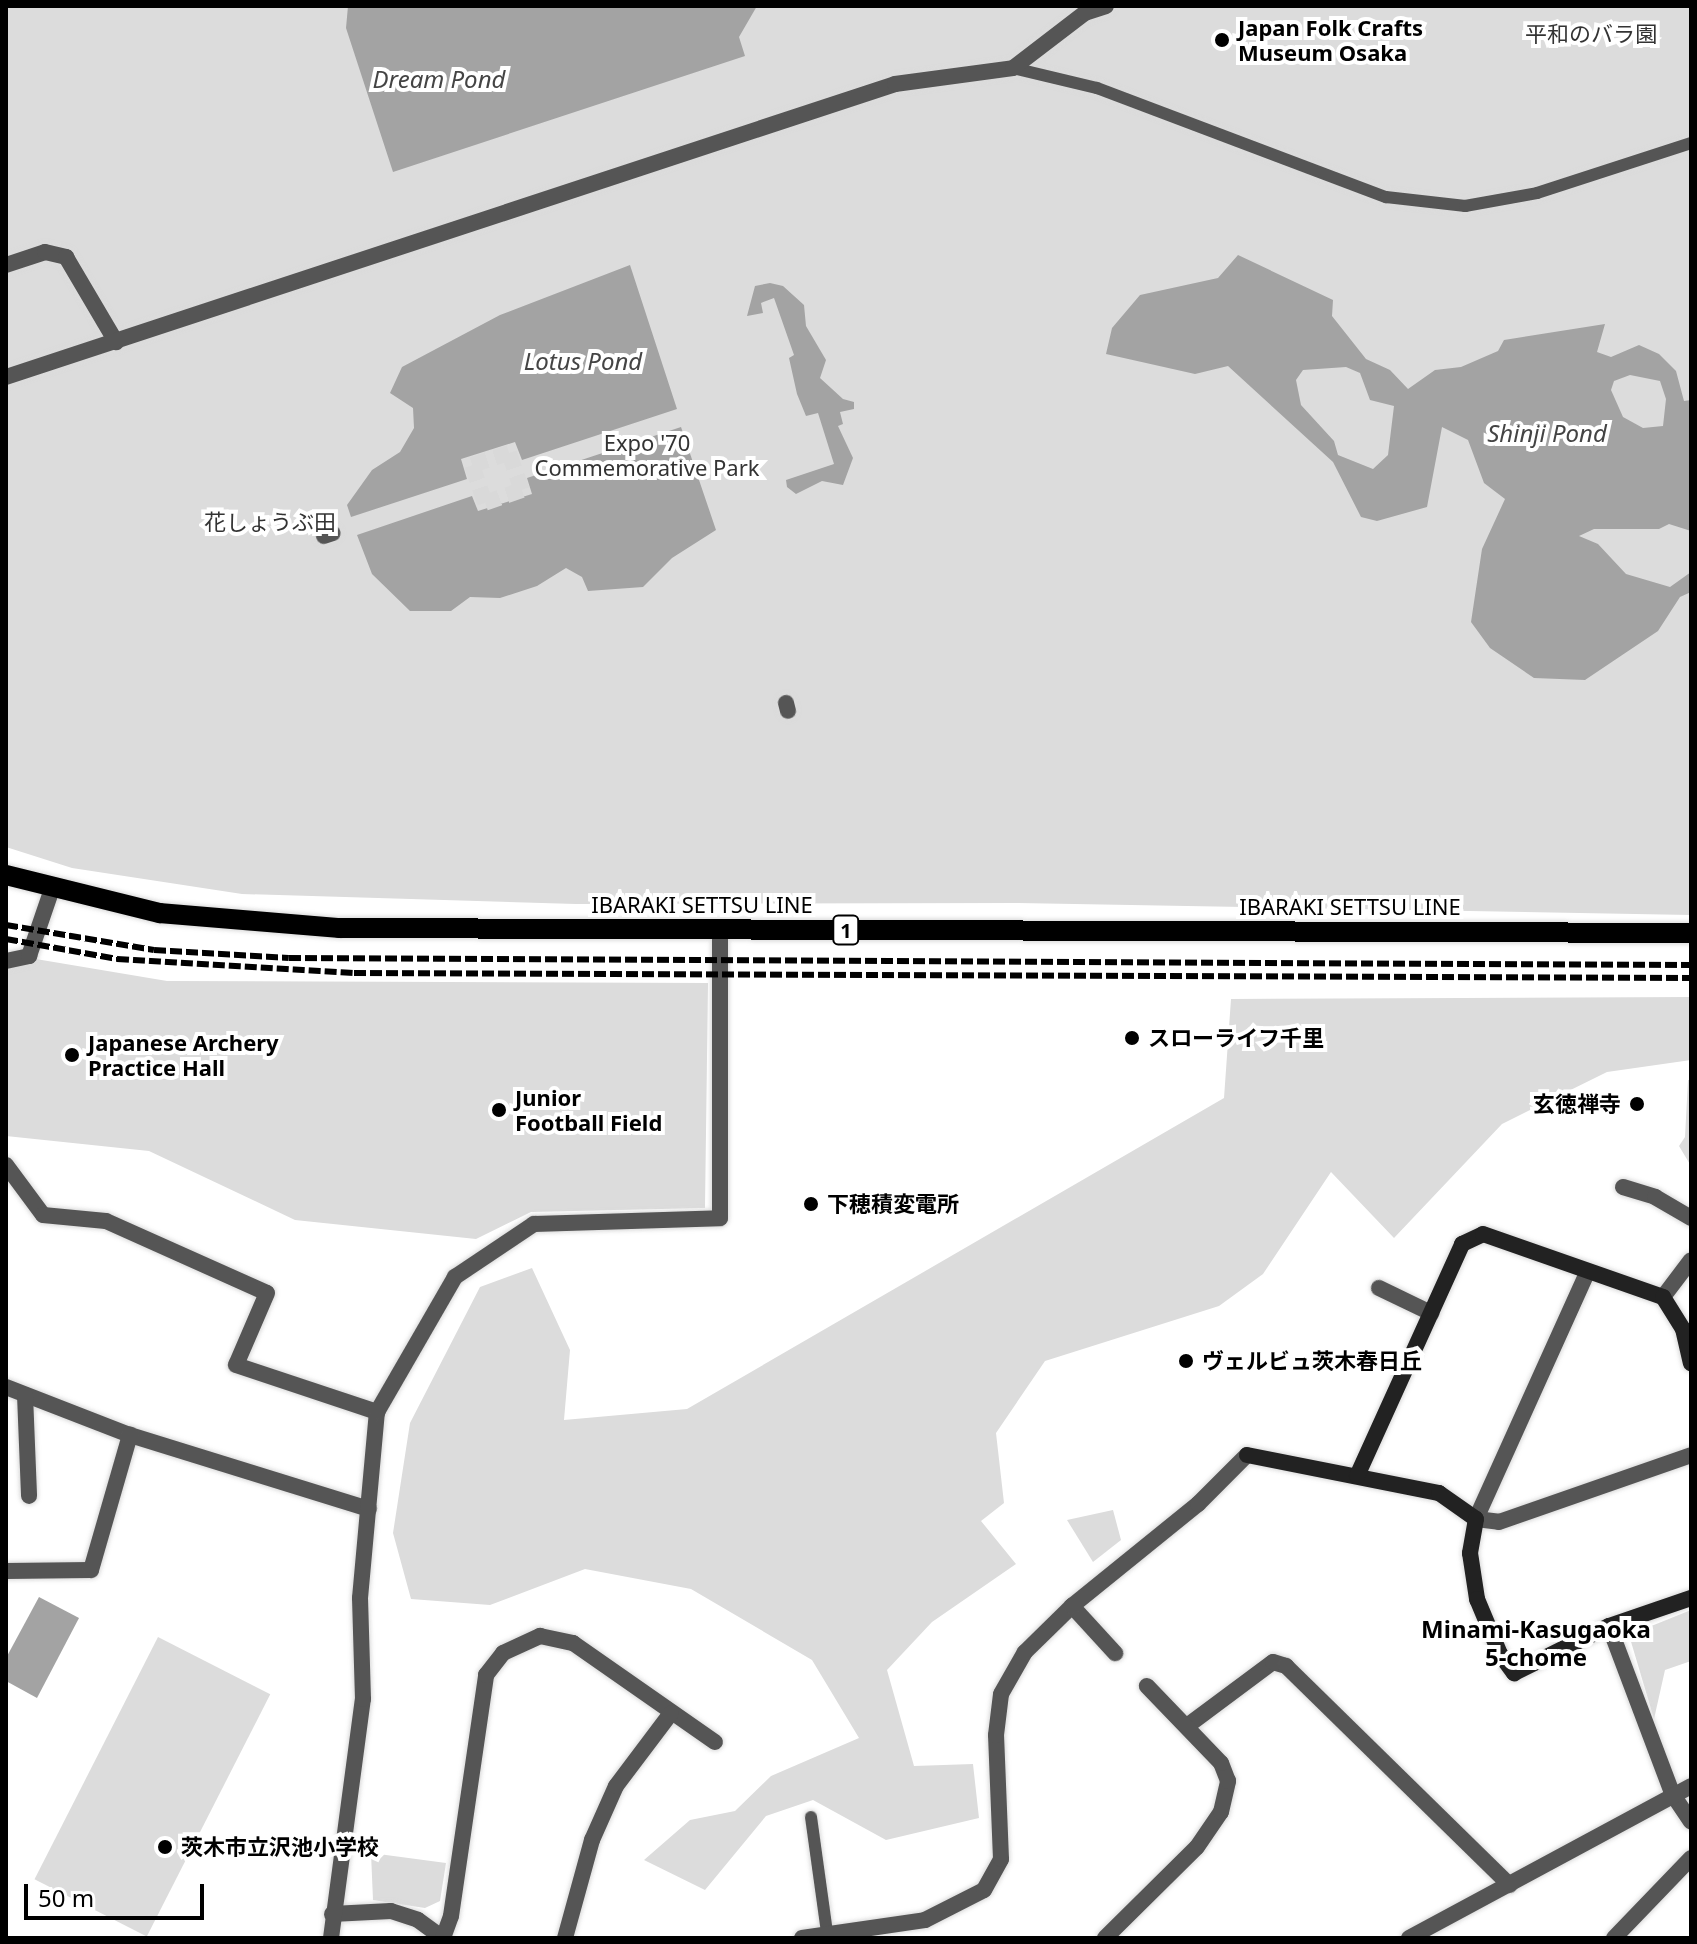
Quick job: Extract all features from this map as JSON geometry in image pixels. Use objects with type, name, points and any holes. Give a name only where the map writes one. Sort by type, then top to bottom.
[{"type":"main road","name":"IBARAKI SETTSU LINE","points":[[6,875],[52,889],[160,913],[268,925],[1691,933]]},
{"type":"street","points":[[6,377],[895,84],[1013,68],[1085,13],[1106,6]]},
{"type":"street","points":[[6,265],[45,252],[66,257],[116,342]]},
{"type":"street","points":[[6,961],[29,956],[52,889]]},
{"type":"street","points":[[331,1938],[363,1699],[360,1598],[377,1412],[455,1277],[534,1224],[720,1218],[720,929]]},
{"type":"street","points":[[6,1165],[43,1215],[106,1221],[267,1293],[236,1365],[377,1412]]},
{"type":"street","points":[[1623,1187],[1655,1197],[1691,1218]]},
{"type":"street","points":[[1357,1476],[1462,1244],[1483,1234],[1587,1273],[1663,1297],[1683,1329],[1691,1363]]},
{"type":"street","points":[[1663,1297],[1691,1260]]},
{"type":"street","points":[[1587,1273],[1476,1519],[1470,1553],[1477,1599],[1500,1654],[1514,1673],[1609,1626],[1691,1598]]},
{"type":"street","points":[[1379,1288],[1431,1313]]},
{"type":"street","points":[[6,1387],[130,1435],[369,1509]]},
{"type":"street","points":[[25,1395],[29,1496]]},
{"type":"street","points":[[6,1571],[91,1570],[130,1435]]},
{"type":"street","points":[[802,1938],[925,1920],[984,1890],[1001,1859],[996,1735],[1001,1694],[1025,1652],[1072,1606],[1198,1504],[1247,1455],[1439,1493],[1476,1519],[1499,1522],[1691,1455]]},
{"type":"street","points":[[1072,1606],[1115,1653]]},
{"type":"street","points":[[1609,1626],[1673,1795],[1691,1822]]},
{"type":"street","points":[[332,1914],[391,1911],[418,1920],[443,1938],[451,1916],[486,1675],[503,1653],[540,1636],[573,1643],[715,1742]]},
{"type":"street","points":[[1187,1726],[1273,1662],[1286,1666],[1510,1885]]},
{"type":"street","points":[[1105,1938],[1197,1847],[1221,1812],[1228,1781],[1221,1763],[1147,1686]]},
{"type":"street","points":[[565,1938],[592,1840],[616,1786],[671,1713]]},
{"type":"street","points":[[1409,1938],[1691,1786]]},
{"type":"street","points":[[1614,1938],[1691,1858]]},
{"type":"lane","points":[[1013,68],[1097,88],[1386,197],[1465,206],[1537,193],[1691,143]]},
{"type":"lane","points":[[811,1817],[827,1932]]},
{"type":"green space","name":"Expo '70 Commemorative Park","points":[[6,6],[1691,6],[1691,915],[1018,903],[576,904],[242,894],[72,868],[6,847]]},
{"type":"green space","points":[[6,954],[167,981],[708,983],[705,1208],[531,1212],[476,1239],[295,1220],[149,1151],[6,1136]]},
{"type":"green space","points":[[1691,997],[1691,1060],[1607,1072],[1502,1124],[1394,1238],[1331,1172],[1263,1274],[1219,1306],[1045,1361],[996,1433],[1004,1503],[981,1521],[1016,1564],[932,1622],[887,1670],[914,1766],[973,1764],[979,1818],[886,1840],[813,1800],[766,1816],[705,1890],[644,1860],[690,1820],[735,1811],[771,1776],[859,1738],[812,1660],[691,1589],[585,1569],[490,1605],[411,1599],[393,1533],[410,1423],[480,1287],[532,1268],[570,1350],[564,1420],[687,1409],[1224,1098],[1231,999]]},
{"type":"green space","points":[[1688,1080],[1691,1080],[1691,1166],[1679,1146],[1685,1137]]},
{"type":"green space","points":[[1113,1510],[1121,1540],[1093,1562],[1067,1520]]},
{"type":"green space","points":[[1691,1610],[1691,1661],[1665,1670],[1654,1719],[1629,1635]]},
{"type":"green space","points":[[158,1637],[270,1694],[147,1937],[35,1879]]},
{"type":"green space","points":[[371,1853],[446,1863],[440,1901],[425,1908],[373,1900]]},
{"type":"water","name":"Dream Pond","points":[[348,6],[757,6],[739,37],[745,56],[393,172],[346,28]]},
{"type":"water","name":"Shinji Pond","points":[[1238,255],[1333,300],[1332,316],[1366,359],[1390,370],[1408,389],[1435,370],[1461,367],[1498,351],[1504,340],[1605,324],[1597,352],[1611,357],[1639,345],[1659,354],[1676,371],[1684,401],[1691,400],[1691,531],[1669,524],[1659,529],[1594,529],[1579,536],[1598,544],[1626,574],[1670,587],[1691,572],[1691,592],[1680,597],[1658,631],[1585,680],[1534,678],[1490,648],[1471,622],[1482,549],[1505,499],[1484,483],[1468,440],[1442,427],[1427,507],[1377,521],[1361,517],[1333,462],[1228,366],[1195,374],[1106,354],[1112,328],[1140,295],[1218,278]],"holes":[[[1346,367],[1360,373],[1370,400],[1394,406],[1388,455],[1373,469],[1338,455],[1334,441],[1301,405],[1296,380],[1303,370]],[[1630,375],[1660,381],[1666,399],[1663,426],[1643,428],[1623,417],[1611,390],[1614,381]]]},
{"type":"water","name":"Lotus Pond","points":[[630,265],[677,409],[522,460],[515,442],[461,459],[467,479],[351,517],[347,505],[372,470],[400,452],[414,428],[413,408],[390,393],[402,367],[500,315]]},
{"type":"water","points":[[770,283],[783,286],[804,305],[806,326],[826,360],[820,378],[843,399],[854,402],[854,409],[840,412],[843,424],[838,426],[853,458],[843,485],[822,481],[796,494],[787,487],[786,480],[834,464],[818,413],[806,416],[797,394],[789,358],[794,355],[774,298],[761,303],[763,313],[747,316],[755,286]]},
{"type":"water","name":"Lotus Pond","points":[[681,427],[716,530],[672,558],[643,587],[588,591],[582,577],[566,568],[537,586],[500,598],[470,597],[451,611],[410,611],[372,574],[357,535],[472,496],[478,511],[532,494],[527,478]]},
{"type":"water","points":[[39,1597],[79,1618],[37,1698],[6,1681],[6,1658]]},
{"type":"tunnel","points":[[509,453],[522,490],[485,503],[472,465],[509,453]]},
{"type":"railway","points":[[6,925],[154,950],[289,958],[1691,965]]},
{"type":"railway","points":[[6,939],[117,959],[354,973],[1691,978]]},
{"type":"place","name":"Japan Folk Crafts Museum Osaka","points":[[1222,40]]},
{"type":"place","name":"スローライフ千里","points":[[1132,1038]]},
{"type":"place","name":"Japanese Archery Practice Hall","points":[[72,1055]]},
{"type":"place","name":"玄徳禅寺","points":[[1637,1104]]},
{"type":"place","name":"Junior Football Field","points":[[499,1110]]},
{"type":"place","name":"下穂積変電所","points":[[811,1204]]},
{"type":"place","name":"ヴェルビュ茨木春日丘","points":[[1186,1361]]},
{"type":"place","name":"茨木市立沢池小学校","points":[[165,1847]]},
{"type":"district","name":"Minami-Kasugaoka 5-chome","points":[[1536,1643]]},
{"type":"park label","name":"平和のバラ園","points":[[1591,34]]},
{"type":"park label","name":"花しょうぶ田","points":[[270,522]]}]
